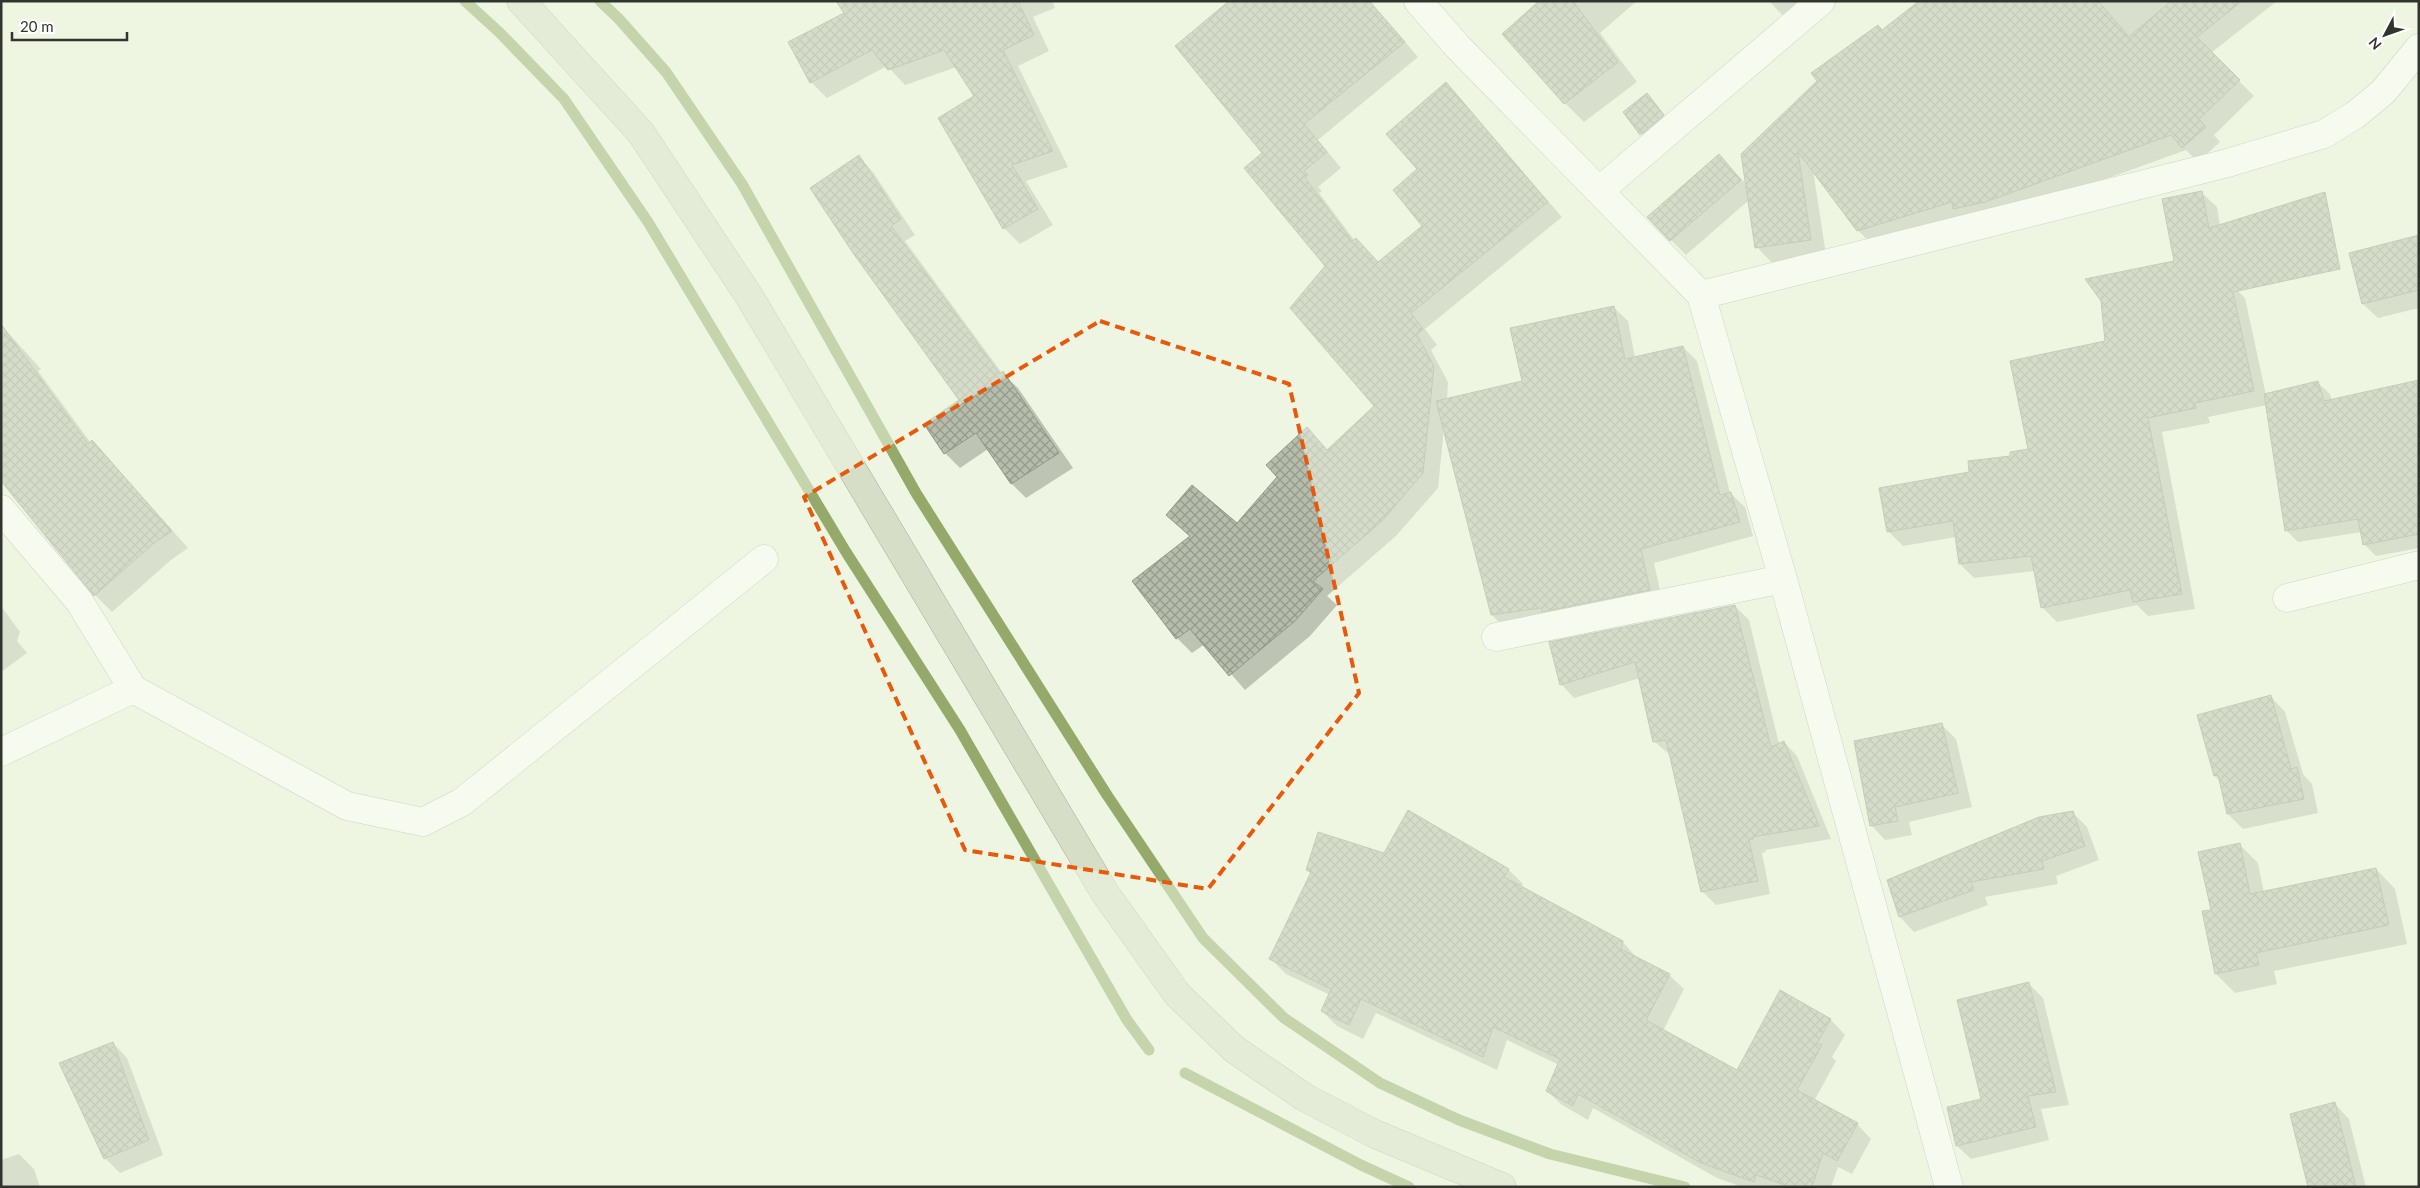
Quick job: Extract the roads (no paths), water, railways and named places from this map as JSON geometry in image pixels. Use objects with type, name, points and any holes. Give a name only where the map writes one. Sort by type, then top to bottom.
[{"type":"street","points":[[521,1],[647,141],[749,296],[1105,893],[1177,994],[1234,1049],[1304,1097],[1375,1134],[1502,1187]]},
{"type":"street","points":[[1418,1],[1457,46],[1701,295],[1783,579],[1949,1187]]},
{"type":"street","points":[[1599,191],[1821,1]]},
{"type":"street","points":[[1701,295],[2224,164],[2324,134],[2355,115],[2383,92],[2419,48]]},
{"type":"street","points":[[1,510],[79,601],[133,689],[347,806],[423,822],[462,802],[764,559]]},
{"type":"street","points":[[2287,598],[2419,565]]},
{"type":"street","points":[[1496,637],[1783,579]]},
{"type":"street","points":[[1,752],[133,689]]},
{"type":"waterway","points":[[465,1],[500,33],[564,99],[648,222],[846,552],[960,730],[1127,1020],[1149,1050]]},
{"type":"waterway","points":[[600,1],[618,18],[666,72],[742,184],[916,493],[1107,795],[1203,938],[1284,1018],[1380,1083],[1459,1120],[1550,1154],[1685,1187]]},
{"type":"waterway","points":[[1185,1073],[1361,1165],[1409,1187]]}]
